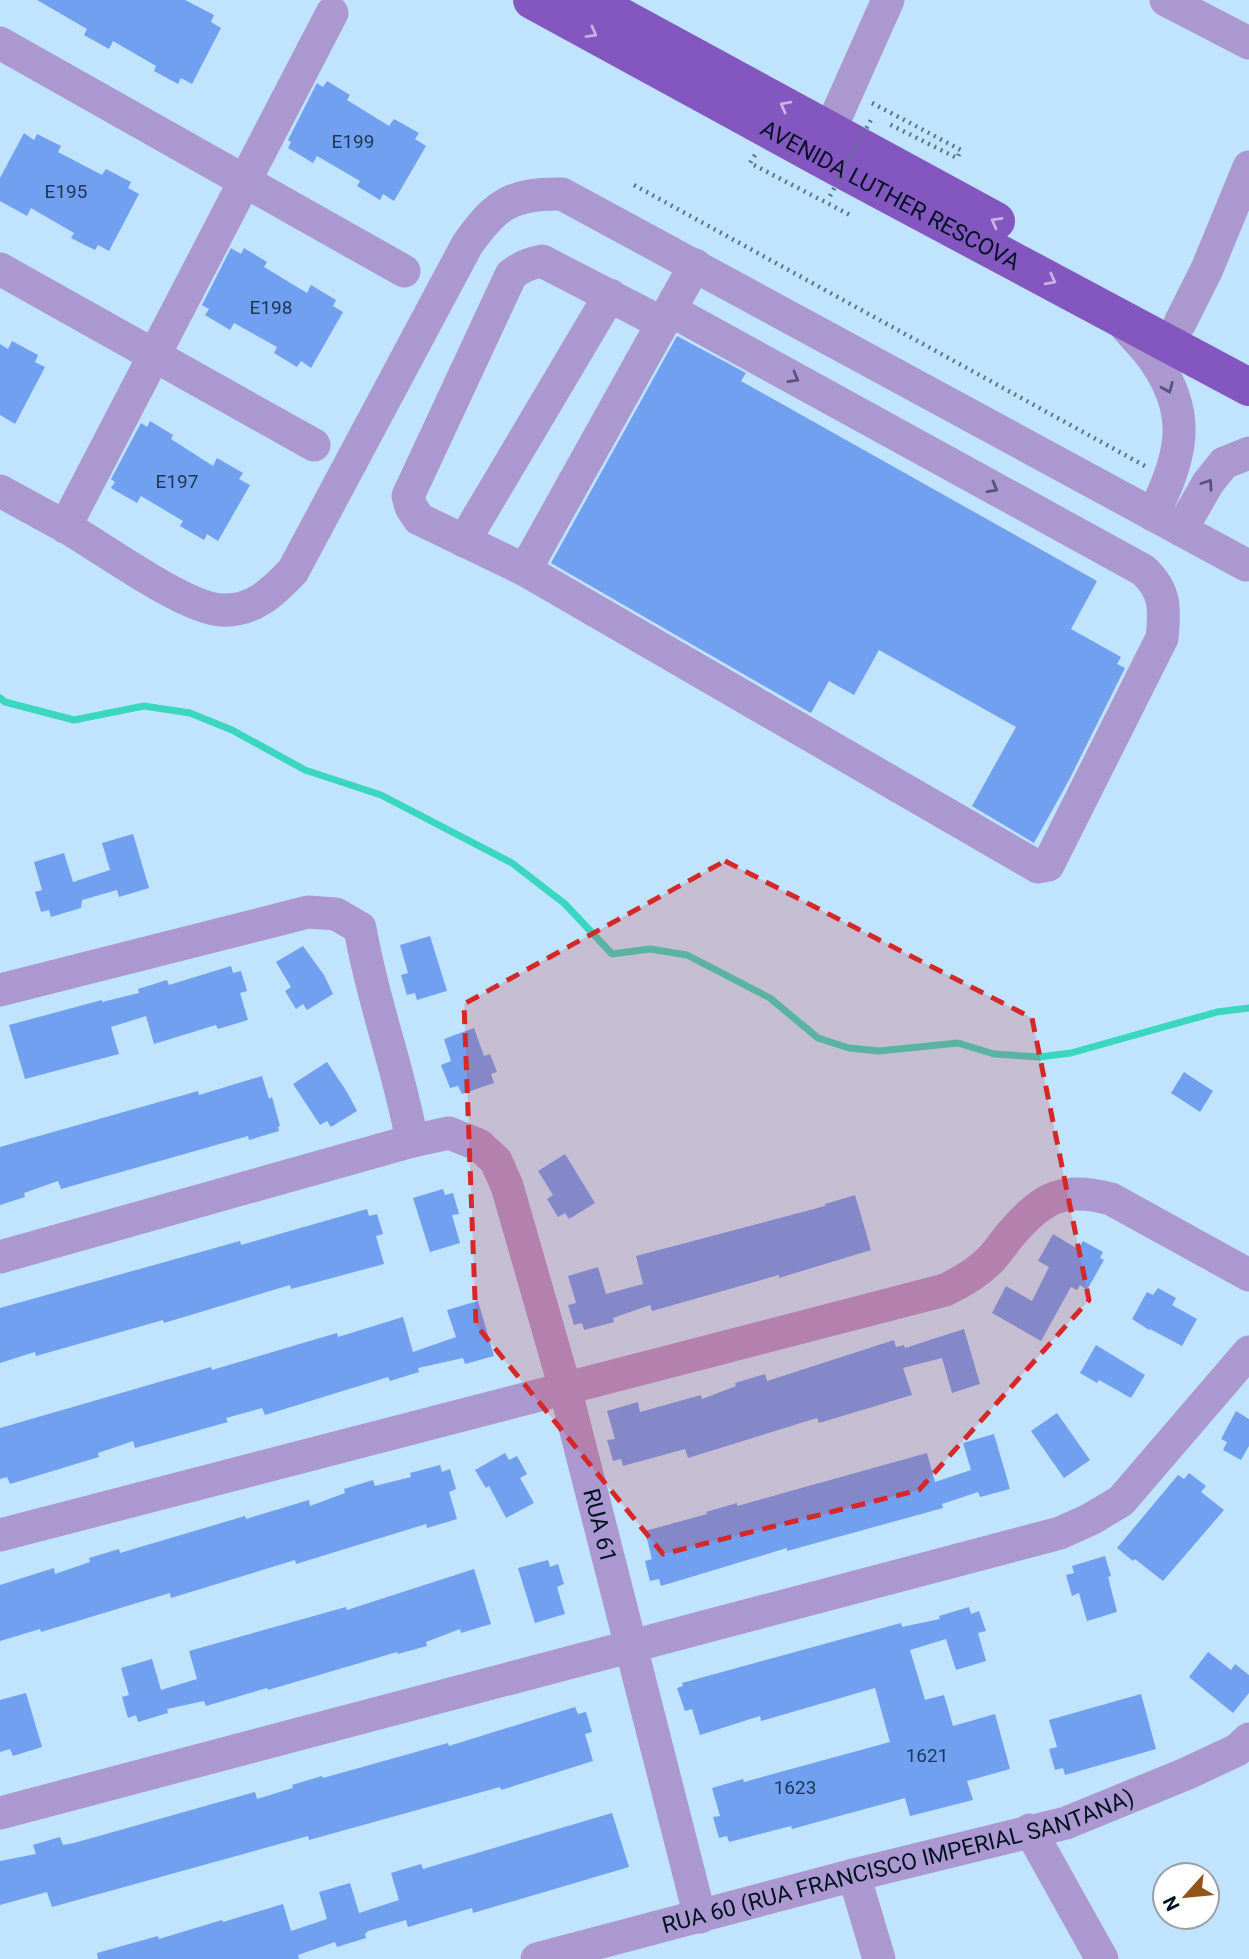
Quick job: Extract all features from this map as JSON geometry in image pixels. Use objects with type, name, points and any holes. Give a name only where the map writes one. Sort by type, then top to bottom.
[{"type":"main road","name":"AVENIDA LUTHER RESCOVA","points":[[532,0],[840,169],[1249,387]]},
{"type":"main road","name":"AVENIDA LUTHER RESCOVA","points":[[590,0],[1249,360]]},
{"type":"street","points":[[830,130],[888,0]]},
{"type":"street","points":[[1166,0],[1249,43]]},
{"type":"street","points":[[65,527],[332,13]]},
{"type":"street","points":[[0,43],[404,271]]},
{"type":"street","points":[[1180,323],[1207,269],[1249,167]]},
{"type":"street","points":[[0,491],[195,604],[220,610],[244,608],[269,596],[293,571],[467,245],[484,221],[506,202],[535,194],[562,194],[1246,565]]},
{"type":"street","points":[[542,261],[610,295],[666,316],[758,359],[1143,570],[1155,581],[1162,596],[1162,638],[1048,865],[1038,867],[525,570],[419,519],[408,496],[511,275],[530,262],[542,261]]},
{"type":"street","points":[[525,570],[695,265]]},
{"type":"street","points":[[0,269],[314,445]]},
{"type":"street","points":[[464,541],[610,295]]},
{"type":"street","points":[[758,359],[782,312]]},
{"type":"street","points":[[1115,314],[1156,361],[1171,393],[1179,422],[1180,445],[1171,477],[1167,522]]},
{"type":"street","points":[[1143,570],[1167,522],[1208,483],[1224,463],[1249,453]]},
{"type":"street","points":[[0,990],[309,912],[337,914],[360,928],[368,975],[385,1027],[412,1140],[0,1257]]},
{"type":"street","name":"RUA 61","points":[[412,1140],[449,1133],[479,1145],[496,1161],[508,1186],[565,1388],[700,1917]]},
{"type":"street","points":[[0,1535],[945,1290],[968,1279],[991,1259],[1027,1216],[1045,1202],[1065,1194],[1088,1192],[1111,1199],[1249,1275]]},
{"type":"street","points":[[0,1813],[1060,1532],[1091,1519],[1121,1501],[1249,1352]]},
{"type":"street","name":"RUA 60 (RUA FRANCISCO IMPERIAL SANTANA)","points":[[537,1959],[854,1875],[1066,1823],[1245,1752]]},
{"type":"street","points":[[1030,1830],[1101,1959]]},
{"type":"street","points":[[854,1875],[878,1959]]},
{"type":"path","points":[[830,196],[873,116],[957,158],[961,150],[848,91]]},
{"type":"path","points":[[634,185],[1149,468]]},
{"type":"highlighted area","points":[[725,861],[1032,1018],[1089,1300],[919,1490],[663,1554],[476,1325],[464,1004]]},
{"type":"building","points":[[37,0],[185,0],[214,15],[211,22],[221,28],[192,84],[181,78],[178,84],[154,71],[156,66],[113,41],[109,49],[84,35],[87,29]]},
{"type":"building","points":[[327,81],[350,95],[347,100],[389,126],[394,119],[419,133],[415,139],[426,146],[394,201],[383,194],[380,200],[357,186],[360,181],[317,156],[313,163],[288,148],[291,142],[288,140],[317,83],[323,87]]},
{"type":"building","points":[[24,133],[34,140],[37,134],[61,146],[58,152],[102,175],[106,169],[131,182],[128,188],[139,194],[109,251],[98,245],[95,250],[71,238],[74,233],[31,208],[27,216],[0,201],[0,178]]},
{"type":"building","points":[[231,248],[241,254],[244,248],[267,262],[264,267],[307,293],[311,285],[336,300],[333,306],[343,312],[311,368],[301,361],[297,367],[274,353],[277,347],[234,323],[230,330],[205,315],[209,309],[202,305]]},
{"type":"building","points":[[677,336],[746,373],[741,381],[1097,581],[1071,629],[1121,657],[1117,664],[1125,668],[1034,843],[972,806],[1016,727],[879,650],[854,695],[829,681],[811,713],[551,563]]},
{"type":"building","points":[[12,341],[38,355],[35,362],[45,367],[15,424],[0,415],[0,344],[8,349]]},
{"type":"building","points":[[150,421],[173,435],[171,439],[213,466],[217,458],[243,473],[239,479],[250,485],[218,541],[207,534],[204,540],[180,526],[183,521],[141,496],[137,503],[111,488],[115,482],[111,479],[141,423],[147,427]]},
{"type":"building","points":[[133,834],[149,888],[119,897],[117,890],[82,900],[81,908],[51,917],[49,910],[41,912],[35,892],[42,890],[34,862],[64,853],[73,882],[110,870],[102,843]]},
{"type":"building","points":[[430,936],[447,991],[417,1000],[415,993],[407,995],[401,975],[408,973],[400,945]]},
{"type":"building","points":[[303,946],[324,975],[333,994],[307,1010],[303,1004],[296,1009],[285,991],[291,987],[276,962]]},
{"type":"building","points":[[231,966],[233,973],[241,971],[247,991],[240,993],[248,1020],[218,1029],[216,1025],[154,1044],[146,1016],[111,1027],[119,1054],[25,1079],[9,1025],[139,993],[138,989],[167,980],[169,985]]},
{"type":"building","points":[[474,1028],[484,1056],[490,1054],[497,1072],[491,1074],[494,1083],[462,1094],[458,1086],[450,1088],[441,1065],[451,1061],[444,1039]]},
{"type":"building","points":[[327,1062],[357,1111],[331,1127],[327,1121],[320,1125],[293,1084]]},
{"type":"building","points":[[1184,1072],[1213,1091],[1200,1112],[1171,1093]]},
{"type":"building","points":[[262,1076],[269,1099],[272,1097],[279,1131],[249,1140],[248,1136],[61,1189],[58,1181],[24,1193],[25,1197],[0,1205],[0,1147],[198,1091],[199,1095]]},
{"type":"building","points":[[565,1154],[595,1203],[569,1219],[565,1213],[558,1217],[547,1199],[553,1195],[538,1171]]},
{"type":"building","points":[[443,1189],[445,1195],[453,1193],[459,1214],[452,1215],[460,1243],[430,1252],[413,1198]]},
{"type":"building","points":[[855,1195],[871,1250],[779,1278],[779,1275],[652,1311],[650,1305],[613,1318],[614,1322],[584,1330],[582,1323],[574,1325],[568,1305],[576,1303],[568,1276],[598,1267],[606,1294],[643,1284],[636,1256],[825,1206]]},
{"type":"building","points":[[367,1209],[369,1216],[377,1214],[383,1234],[376,1236],[384,1264],[291,1289],[290,1285],[164,1323],[163,1320],[36,1356],[35,1352],[0,1363],[0,1308],[240,1241],[241,1245]]},
{"type":"building","points":[[1053,1234],[1078,1249],[1083,1241],[1103,1252],[1100,1258],[1104,1260],[1087,1290],[1080,1285],[1077,1290],[1071,1287],[1041,1341],[992,1313],[1006,1286],[1032,1301],[1049,1267],[1038,1261]]},
{"type":"building","points":[[1158,1288],[1176,1298],[1172,1305],[1197,1319],[1182,1346],[1132,1319],[1147,1292],[1153,1295]]},
{"type":"building","points":[[478,1301],[494,1356],[465,1364],[463,1358],[418,1368],[419,1372],[390,1381],[388,1377],[265,1415],[262,1408],[226,1418],[228,1422],[135,1448],[133,1441],[98,1453],[99,1457],[10,1484],[7,1477],[0,1479],[0,1428],[211,1367],[212,1370],[337,1333],[338,1337],[403,1317],[413,1352],[456,1337],[447,1310]]},
{"type":"building","points":[[964,1329],[980,1384],[952,1393],[942,1358],[903,1368],[912,1395],[819,1423],[817,1418],[688,1458],[685,1449],[623,1466],[621,1459],[613,1461],[607,1440],[615,1439],[607,1411],[638,1402],[640,1412],[701,1395],[702,1399],[736,1386],[735,1383],[765,1374],[767,1381],[894,1340],[896,1347],[904,1345],[905,1348]]},
{"type":"building","points":[[1096,1345],[1145,1375],[1131,1398],[1080,1373]]},
{"type":"building","points":[[1236,1411],[1249,1419],[1249,1446],[1241,1460],[1223,1450],[1227,1442],[1221,1439]]},
{"type":"building","points":[[1057,1413],[1090,1460],[1064,1478],[1031,1431]]},
{"type":"building","points":[[994,1434],[1010,1489],[980,1497],[978,1492],[942,1504],[943,1508],[787,1551],[787,1548],[661,1586],[659,1579],[650,1581],[645,1561],[652,1559],[645,1531],[737,1503],[737,1506],[927,1453],[935,1482],[971,1470],[963,1443]]},
{"type":"building","points":[[505,1453],[509,1460],[517,1456],[527,1474],[520,1478],[534,1503],[506,1518],[489,1486],[486,1488],[475,1470]]},
{"type":"building","points":[[440,1465],[442,1472],[450,1469],[456,1489],[449,1492],[457,1519],[427,1528],[426,1524],[296,1564],[295,1560],[171,1598],[170,1593],[41,1632],[40,1629],[0,1641],[0,1585],[54,1568],[55,1574],[90,1562],[89,1558],[119,1549],[120,1553],[245,1516],[246,1519],[309,1500],[310,1506],[345,1493],[344,1489],[373,1480],[375,1486],[411,1477],[410,1473]]},
{"type":"building","points":[[1189,1473],[1206,1486],[1201,1492],[1224,1510],[1163,1581],[1117,1548],[1178,1475],[1184,1479]]},
{"type":"building","points":[[1105,1556],[1117,1612],[1087,1621],[1079,1593],[1072,1596],[1066,1575],[1074,1573],[1072,1566]]},
{"type":"building","points":[[548,1560],[550,1567],[558,1564],[564,1584],[557,1587],[565,1614],[535,1623],[518,1568]]},
{"type":"building","points":[[474,1569],[491,1624],[461,1633],[460,1629],[426,1642],[427,1646],[398,1654],[397,1652],[268,1690],[267,1688],[206,1706],[204,1701],[167,1709],[168,1713],[138,1722],[136,1715],[128,1718],[122,1697],[129,1695],[121,1668],[152,1659],[161,1690],[197,1679],[189,1651],[346,1607],[347,1610]]},
{"type":"building","points":[[969,1607],[971,1614],[979,1611],[986,1631],[978,1633],[986,1661],[956,1670],[946,1639],[910,1650],[925,1700],[944,1695],[953,1726],[995,1714],[1010,1769],[967,1781],[973,1800],[910,1816],[905,1798],[792,1829],[791,1826],[729,1842],[727,1836],[719,1838],[713,1817],[720,1816],[712,1788],[743,1779],[744,1782],[890,1742],[875,1688],[761,1721],[760,1716],[700,1735],[692,1709],[685,1711],[677,1688],[683,1686],[682,1683],[901,1623],[902,1627],[940,1619],[939,1616]]},
{"type":"building","points":[[1208,1652],[1231,1670],[1235,1664],[1249,1675],[1249,1693],[1233,1713],[1189,1677]]},
{"type":"building","points":[[26,1693],[42,1747],[13,1756],[10,1749],[0,1752],[0,1700]]},
{"type":"building","points":[[1141,1694],[1156,1749],[1065,1775],[1063,1768],[1055,1770],[1049,1749],[1057,1747],[1049,1720]]},
{"type":"building","points":[[575,1707],[578,1714],[586,1712],[592,1732],[585,1734],[593,1761],[501,1790],[500,1787],[309,1840],[308,1836],[52,1907],[47,1892],[0,1905],[0,1861],[36,1854],[33,1845],[60,1837],[63,1845],[74,1843],[255,1792],[257,1799],[322,1776],[323,1778],[448,1743],[449,1746]]},
{"type":"building","points":[[612,1813],[629,1867],[473,1913],[472,1908],[408,1927],[406,1920],[368,1931],[366,1938],[337,1947],[335,1942],[298,1955],[299,1959],[98,1959],[97,1953],[158,1936],[159,1939],[283,1904],[291,1931],[327,1919],[319,1892],[350,1883],[359,1913],[399,1900],[391,1873],[421,1864],[423,1869]]},
{"type":"waterway","points":[[0,698],[5,702],[74,720],[144,706],[190,713],[232,730],[305,770],[381,795],[512,863],[565,904],[612,954],[650,949],[687,955],[770,998],[818,1038],[849,1048],[879,1051],[958,1043],[994,1054],[1039,1057],[1071,1053],[1217,1012],[1249,1008]]}]
